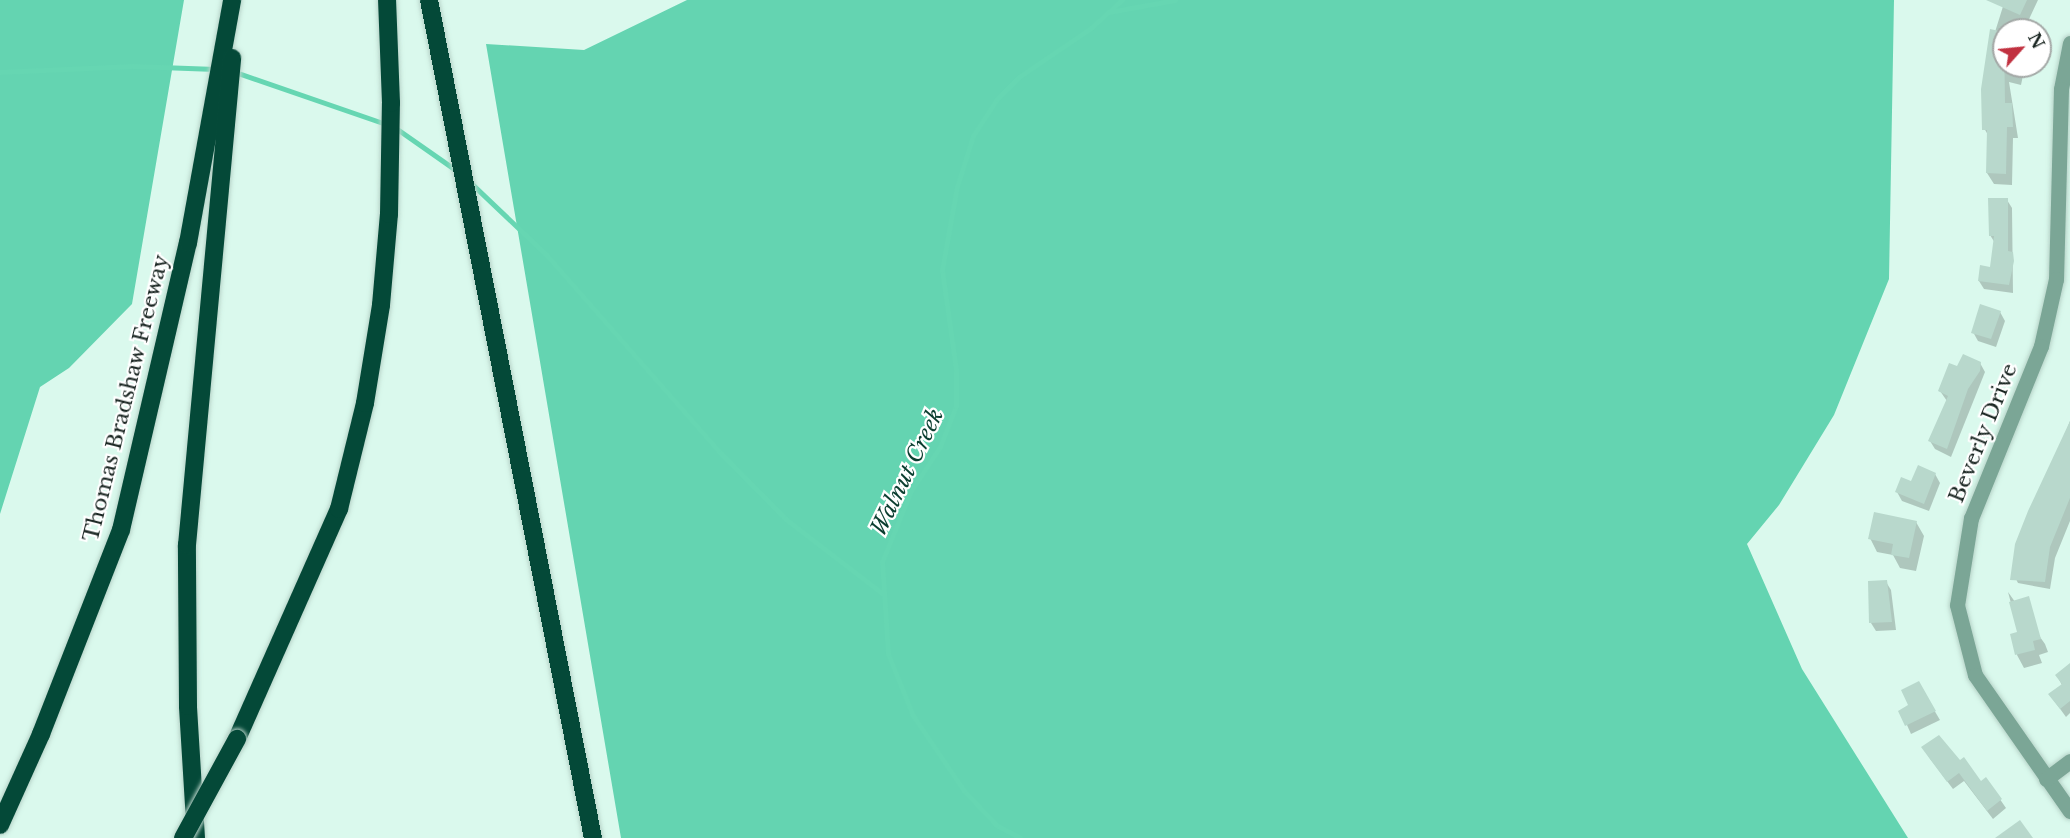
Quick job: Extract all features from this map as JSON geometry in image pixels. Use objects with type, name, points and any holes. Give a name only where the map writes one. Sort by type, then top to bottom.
[{"type":"highway","name":"Thomas Bradshaw Freeway","points":[[0,825],[41,734],[121,530],[188,243],[232,0]]},
{"type":"highway","points":[[196,838],[188,706],[187,545],[200,374],[238,0]]},
{"type":"highway","points":[[183,838],[237,739],[339,509],[365,403],[381,304],[389,214],[392,103],[387,0]]},
{"type":"highway","points":[[429,0],[593,838]]},
{"type":"street","name":"Beverly Drive","points":[[2070,43],[2061,89],[2056,279],[2042,346],[1971,518],[1957,605],[1975,675],[2070,810]]},
{"type":"street","points":[[2046,779],[2070,761]]},
{"type":"green space","points":[[0,0],[184,0],[132,304],[69,368],[40,387],[0,514]]},
{"type":"green space","points":[[687,0],[1894,0],[1889,279],[1834,415],[1779,505],[1747,544],[1802,669],[1908,838],[621,838],[486,44],[584,50]]},
{"type":"building","points":[[1986,0],[2027,0],[2020,15]]},
{"type":"building","points":[[1990,29],[1992,29],[1992,78],[2005,78],[2005,103],[2012,103],[2013,127],[2007,127],[2006,174],[1986,173],[1987,130],[1982,130],[1981,89]]},
{"type":"building","points":[[1988,198],[2008,198],[2008,251],[2013,252],[2014,261],[2009,285],[1978,281],[1980,265],[1990,267],[1994,236],[1989,236]]},
{"type":"building","points":[[1980,304],[2001,311],[1991,339],[1971,333]]},
{"type":"building","points":[[1963,354],[1981,362],[1980,371],[1968,389],[1947,449],[1928,441],[1948,396],[1938,391],[1949,363],[1957,366]]},
{"type":"building","points":[[2070,421],[2070,498],[2050,547],[2045,582],[2010,580],[2015,544]]},
{"type":"building","points":[[1918,465],[1936,473],[1924,504],[1895,492],[1901,477],[1911,481]]},
{"type":"building","points":[[1874,512],[1917,521],[1909,558],[1891,555],[1893,544],[1868,539]]},
{"type":"building","points":[[1887,580],[1892,622],[1869,623],[1868,581]]},
{"type":"building","points":[[2029,596],[2041,639],[2033,641],[2035,650],[2015,655],[2010,634],[2017,632],[2009,602]]},
{"type":"building","points":[[2070,663],[2070,701],[2060,709],[2048,694],[2062,684],[2055,675]]},
{"type":"building","points":[[1919,681],[1936,711],[1905,726],[1898,711],[1908,705],[1901,690]]},
{"type":"building","points":[[1939,735],[1960,760],[1964,757],[1981,781],[1986,777],[2002,799],[1987,811],[1959,773],[1947,782],[1921,747]]},
{"type":"building","points":[[2020,820],[2033,838],[1995,838]]},
{"type":"waterway","name":"Walnut Creek","points":[[1020,838],[996,825],[964,791],[913,716],[888,654],[882,562],[911,491],[940,447],[956,406],[956,370],[942,270],[957,187],[973,136],[997,99],[1019,77],[1091,28],[1122,0]]},
{"type":"waterway","points":[[1109,12],[1175,0]]},
{"type":"waterway","points":[[0,72],[133,66],[215,69]]},
{"type":"waterway","points":[[235,72],[386,124]]},
{"type":"waterway","points":[[396,128],[456,170]]},
{"type":"waterway","points":[[469,181],[546,254],[721,453],[786,519],[882,593]]}]
